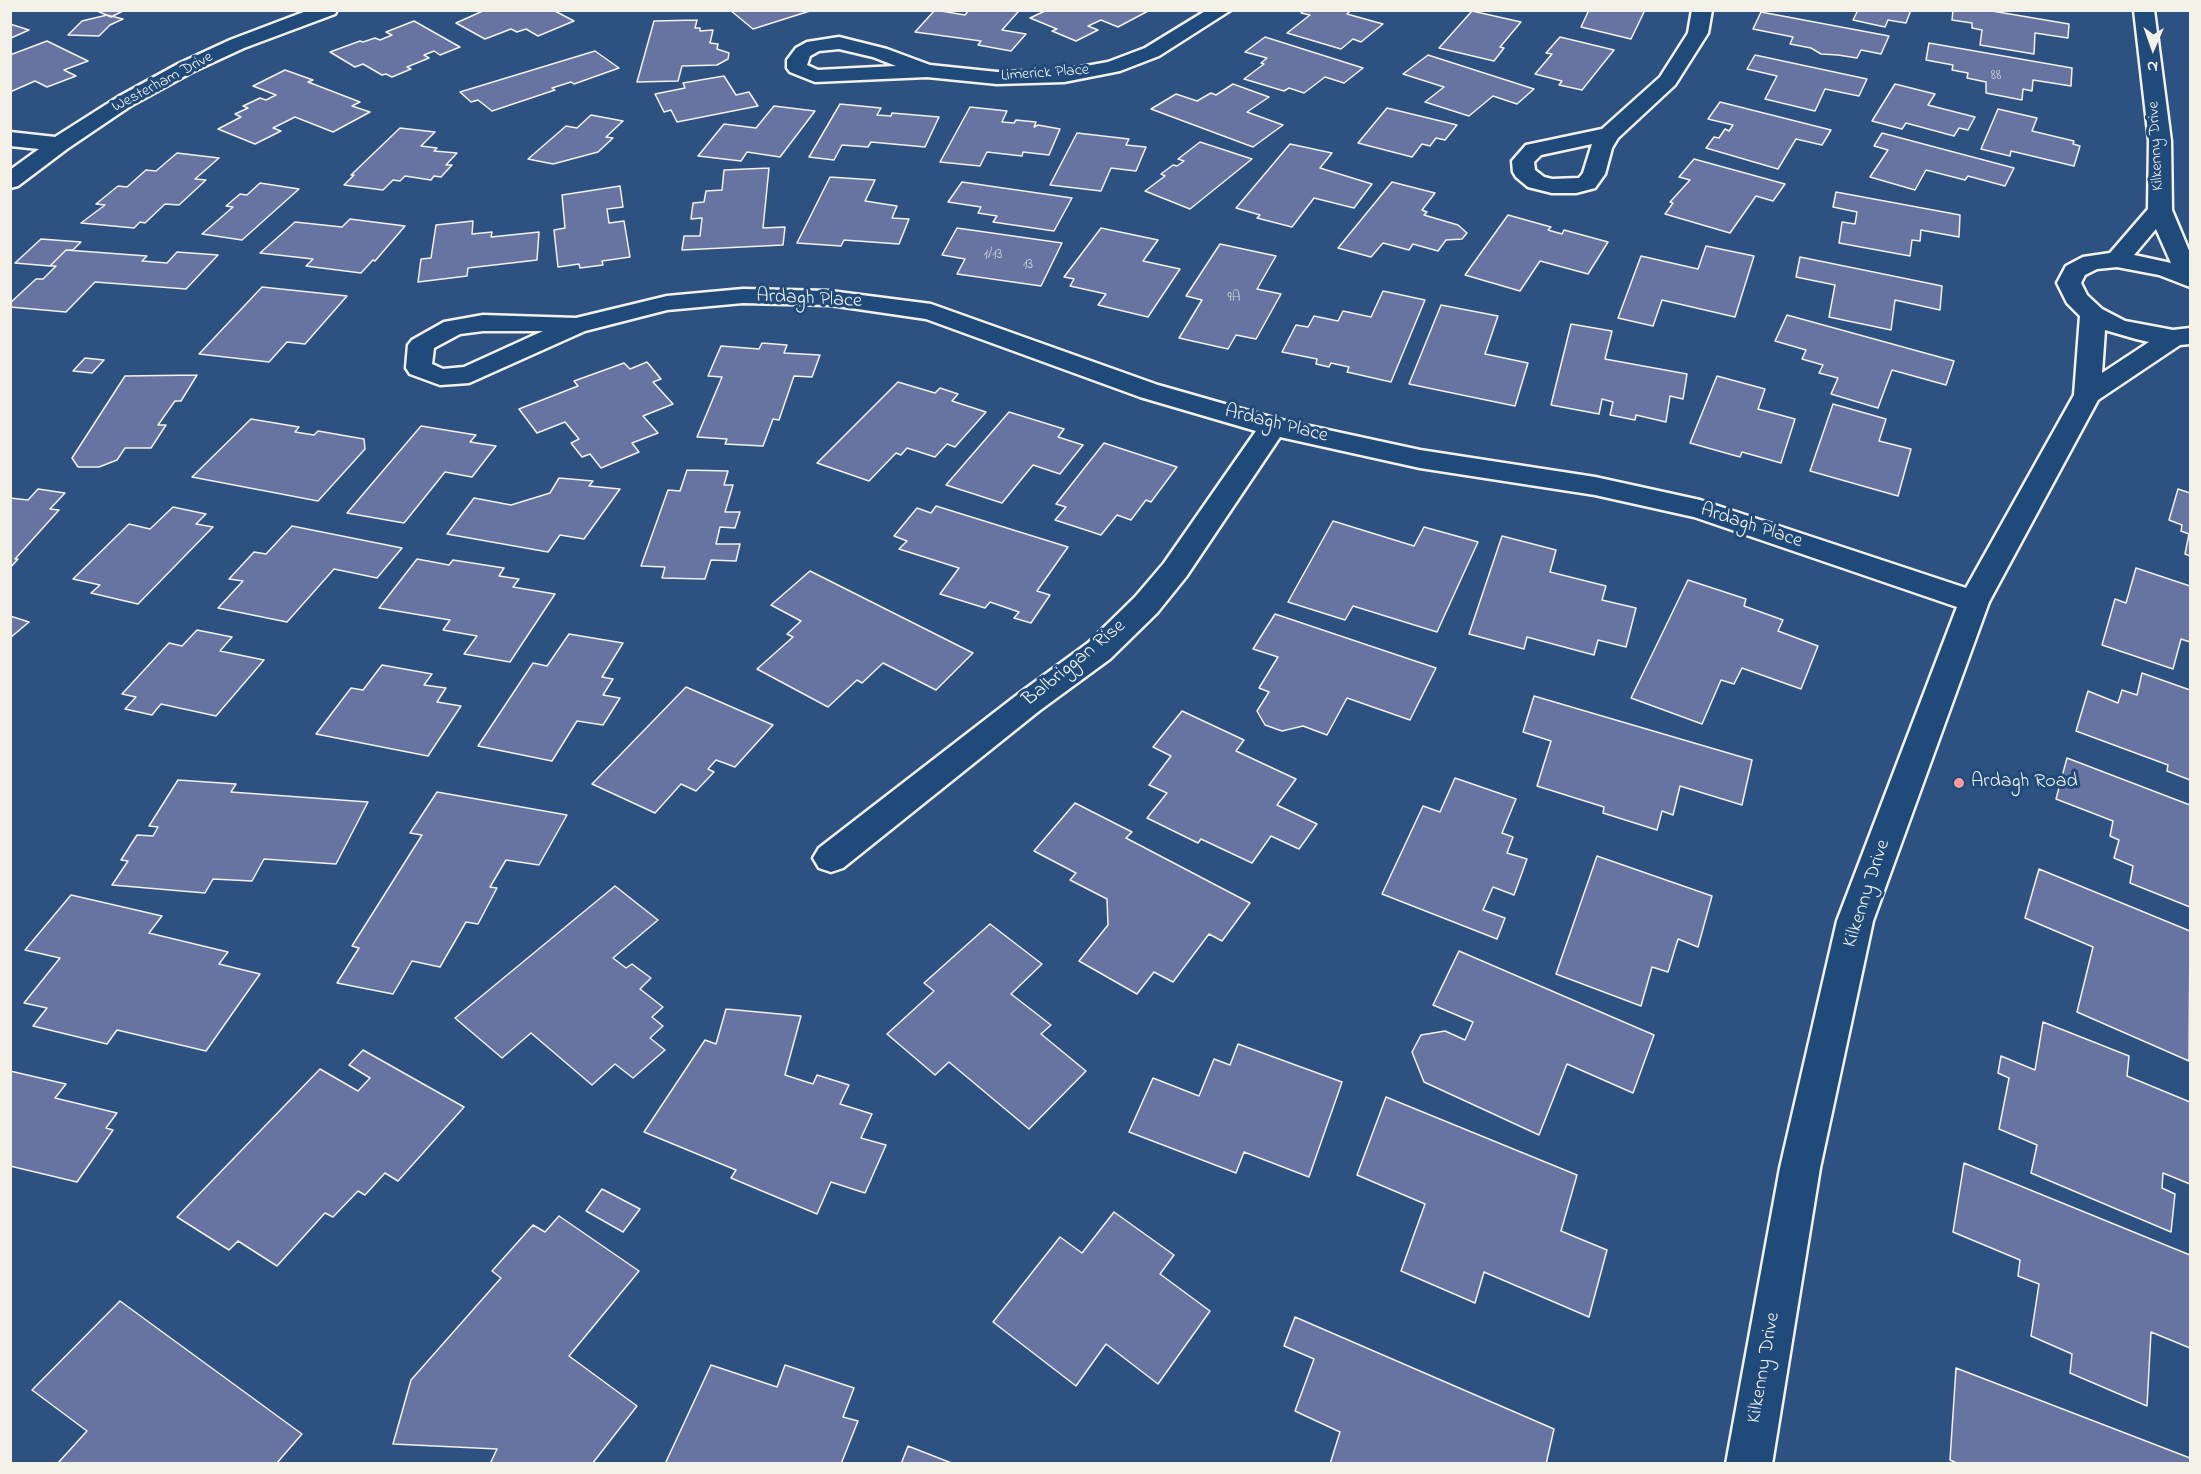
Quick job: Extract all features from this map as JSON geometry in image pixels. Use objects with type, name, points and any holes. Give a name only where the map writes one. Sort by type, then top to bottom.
[{"type":"street","name":"Westerham Drive","points":[[10,181],[59,144],[125,101],[185,68],[237,44],[328,10]]},
{"type":"street","name":"Limerick Place","points":[[927,70],[880,52],[839,43],[814,46],[803,52],[797,60],[797,68],[815,76],[927,70],[998,78],[1064,75],[1113,67],[1152,52],[1222,10]]},
{"type":"street","points":[[1609,134],[1668,81],[1698,33],[1701,10]]},
{"type":"street","name":"Kilkenny Drive","points":[[2144,10],[2160,141],[2160,210],[2190,280]]},
{"type":"street","points":[[10,139],[59,144]]},
{"type":"street","name":"Kilkenny Drive","points":[[2117,260],[2160,210]]},
{"type":"street","points":[[2182,337],[2145,334],[2116,326],[2093,314],[2076,298],[2069,283],[2075,271],[2092,262],[2117,260],[2142,263],[2168,270],[2190,280]]},
{"type":"street","name":"Ardagh Place","points":[[576,327],[493,323],[453,327],[421,345],[418,368],[440,377],[469,375],[576,327],[667,303],[743,296],[841,299],[931,312],[1149,391],[1273,427],[1420,459],[1595,486],[1700,509],[1974,602]]},
{"type":"street","name":"Kilkenny Drive","points":[[1749,1464],[1800,1168],[1855,921],[1974,602],[2086,395],[2093,314]]},
{"type":"street","name":"Kilkenny Drive","points":[[2086,395],[2182,337]]},
{"type":"street","name":"Balbriggan Rise","points":[[831,858],[1107,643],[1146,605],[1174,570],[1273,427]]},
{"type":"building","points":[[95,10],[125,10],[111,17]]},
{"type":"building","points":[[485,10],[553,10],[574,21],[538,36],[526,29],[517,32],[511,29],[485,39],[456,23]]},
{"type":"building","points":[[730,10],[813,10],[753,29]]},
{"type":"building","points":[[935,10],[965,15],[969,10],[1015,10],[1018,12],[1002,30],[1026,34],[1011,51],[978,45],[981,41],[915,32]]},
{"type":"building","points":[[1047,10],[1150,10],[1118,27],[1101,20],[1088,26],[1098,30],[1076,41],[1052,31],[1057,29],[1030,18]]},
{"type":"building","points":[[1304,10],[1351,10],[1347,14],[1383,24],[1361,42],[1353,39],[1341,49],[1287,33],[1310,15],[1301,13]]},
{"type":"building","points":[[1589,10],[1645,10],[1631,39],[1581,27]]},
{"type":"building","points":[[1858,10],[1911,10],[1906,23],[1888,20],[1885,27],[1853,20]]},
{"type":"building","points":[[1953,10],[1986,10],[2069,24],[2068,38],[2035,33],[2034,54],[1980,45],[1982,30],[1972,28],[1972,23],[1952,20]]},
{"type":"building","points":[[1472,11],[1521,22],[1500,47],[1504,48],[1494,61],[1439,48]]},
{"type":"building","points":[[1761,12],[1889,36],[1881,54],[1861,50],[1857,58],[1821,54],[1811,48],[1790,44],[1793,37],[1753,29]]},
{"type":"building","points":[[107,15],[123,19],[110,25],[99,36],[68,35],[82,21]]},
{"type":"building","points":[[697,20],[695,28],[700,28],[700,31],[713,30],[710,43],[718,44],[717,49],[729,53],[728,59],[717,65],[682,66],[678,81],[637,82],[654,21]]},
{"type":"building","points":[[414,21],[460,47],[440,55],[434,51],[424,55],[429,58],[407,67],[411,69],[392,77],[382,75],[363,64],[355,67],[330,52],[360,41],[375,38],[380,40],[392,35],[386,32]]},
{"type":"building","points":[[10,24],[29,30],[11,38]]},
{"type":"building","points":[[1265,37],[1363,68],[1344,83],[1325,77],[1304,93],[1289,88],[1284,91],[1244,79],[1264,64],[1261,63],[1267,58],[1245,52]]},
{"type":"building","points":[[1560,37],[1614,50],[1582,90],[1559,85],[1562,81],[1535,74],[1552,54],[1546,53]]},
{"type":"building","points":[[47,41],[88,61],[64,70],[76,76],[47,87],[35,81],[10,92],[10,55]]},
{"type":"building","points":[[1929,43],[2072,68],[2071,86],[2033,80],[2032,91],[2023,89],[2022,100],[1986,93],[1986,82],[1967,78],[1968,73],[1952,70],[1953,65],[1926,60]]},
{"type":"building","points":[[595,51],[619,68],[574,84],[571,82],[552,88],[555,90],[492,111],[478,100],[471,102],[460,92]]},
{"type":"building","points":[[1428,55],[1534,89],[1517,104],[1493,96],[1469,116],[1425,102],[1444,87],[1403,74]]},
{"type":"building","points":[[1755,55],[1867,79],[1859,96],[1825,89],[1815,111],[1765,99],[1777,76],[1747,69]]},
{"type":"building","points":[[285,70],[313,80],[308,82],[360,102],[352,106],[370,112],[333,132],[295,117],[273,128],[281,131],[255,144],[218,129],[241,117],[235,114],[248,108],[243,106],[260,98],[266,100],[276,95],[253,86]]},
{"type":"building","points":[[724,76],[736,95],[749,92],[758,106],[677,122],[671,110],[664,112],[655,94],[685,88],[683,83]]},
{"type":"building","points":[[1233,84],[1269,97],[1247,112],[1283,125],[1253,147],[1151,109],[1176,94],[1197,101],[1211,93],[1216,95]]},
{"type":"building","points":[[1895,84],[1935,94],[1928,105],[1975,117],[1968,130],[1959,128],[1954,136],[1906,123],[1902,129],[1872,121]]},
{"type":"building","points":[[1720,102],[1831,130],[1822,145],[1796,139],[1778,169],[1706,148],[1714,137],[1719,138],[1725,129],[1729,131],[1733,125],[1708,119]]},
{"type":"building","points":[[840,104],[881,108],[877,115],[891,116],[892,113],[939,117],[925,147],[871,142],[868,147],[842,145],[834,160],[809,157]]},
{"type":"building","points":[[774,106],[815,111],[780,157],[747,152],[741,161],[698,156],[724,124],[756,128]]},
{"type":"building","points":[[970,107],[1007,111],[1002,122],[1014,123],[1016,120],[1036,122],[1034,127],[1038,125],[1060,129],[1049,155],[1023,152],[1022,156],[987,152],[980,166],[940,162]]},
{"type":"building","points":[[1387,108],[1457,125],[1445,140],[1436,138],[1430,146],[1422,144],[1412,157],[1358,143]]},
{"type":"building","points":[[1998,109],[2037,118],[2032,131],[2074,141],[2073,144],[2080,146],[2074,166],[2011,151],[2010,156],[1981,149]]},
{"type":"building","points":[[591,115],[623,121],[606,137],[613,138],[598,152],[553,164],[528,159],[566,126],[577,128]]},
{"type":"building","points":[[400,128],[435,132],[421,146],[437,148],[434,151],[457,153],[446,165],[452,165],[441,177],[434,176],[431,180],[405,176],[400,181],[393,180],[383,190],[344,185],[354,175],[351,175]]},
{"type":"building","points":[[1077,133],[1129,139],[1126,145],[1146,147],[1136,171],[1111,168],[1101,191],[1050,185]]},
{"type":"building","points":[[1882,133],[2014,168],[2005,186],[1968,176],[1965,180],[1926,170],[1915,190],[1870,177],[1888,150],[1874,146]]},
{"type":"building","points":[[1200,142],[1252,159],[1190,209],[1145,191],[1165,176],[1161,174],[1173,165],[1177,166],[1184,161],[1178,159]]},
{"type":"building","points":[[1290,144],[1332,153],[1320,168],[1372,184],[1354,208],[1314,198],[1292,227],[1257,218],[1260,215],[1236,208]]},
{"type":"building","points":[[177,153],[219,158],[195,179],[206,180],[179,205],[165,204],[145,223],[140,222],[134,228],[81,223],[105,205],[96,204],[118,186],[127,187],[146,170],[156,171]]},
{"type":"building","points":[[1694,159],[1785,184],[1773,201],[1756,196],[1730,233],[1665,214],[1673,203],[1670,202],[1690,180],[1679,177]]},
{"type":"building","points":[[769,168],[763,228],[785,227],[783,245],[682,250],[684,236],[700,236],[702,218],[691,219],[693,203],[704,202],[706,191],[722,190],[724,170]]},
{"type":"building","points":[[830,177],[875,180],[865,201],[897,206],[892,218],[909,219],[899,244],[844,240],[841,246],[797,243]]},
{"type":"building","points":[[962,182],[1072,198],[1054,231],[993,222],[997,216],[978,213],[981,207],[948,202]]},
{"type":"building","points":[[1392,182],[1435,193],[1422,210],[1427,212],[1424,215],[1458,225],[1467,233],[1462,239],[1446,240],[1438,251],[1413,244],[1409,250],[1383,243],[1371,257],[1338,248]]},
{"type":"building","points":[[260,183],[299,189],[242,240],[202,234],[233,207],[226,206],[240,194],[247,195]]},
{"type":"building","points":[[620,186],[623,207],[607,209],[609,223],[624,221],[630,257],[602,261],[603,265],[580,268],[579,264],[558,267],[554,230],[565,228],[562,195]]},
{"type":"building","points":[[1836,192],[1960,215],[1959,237],[1921,230],[1920,241],[1912,240],[1910,256],[1839,243],[1842,222],[1855,224],[1857,212],[1833,207]]},
{"type":"building","points":[[1508,215],[1551,227],[1548,230],[1562,234],[1564,230],[1608,242],[1588,274],[1540,261],[1520,291],[1465,275]]},
{"type":"building","points":[[350,219],[405,226],[375,261],[373,260],[361,273],[306,266],[313,259],[260,253],[295,222],[342,227]]},
{"type":"building","points":[[473,221],[472,234],[492,232],[491,237],[539,232],[537,260],[468,268],[467,276],[418,282],[421,259],[431,258],[436,225]]},
{"type":"building","points":[[957,228],[1062,243],[1041,286],[957,274],[965,259],[942,255]]},
{"type":"building","points":[[1101,228],[1158,240],[1143,261],[1180,269],[1148,317],[1098,305],[1106,294],[1070,286],[1074,279],[1064,277]]},
{"type":"building","points":[[41,239],[81,242],[73,250],[66,250],[50,266],[15,263]]},
{"type":"building","points":[[1220,244],[1276,256],[1257,289],[1281,294],[1256,339],[1236,335],[1228,349],[1179,338],[1202,300],[1186,296]]},
{"type":"building","points":[[1706,246],[1754,256],[1735,317],[1662,300],[1653,326],[1618,318],[1641,256],[1698,269]]},
{"type":"building","points":[[66,250],[147,256],[142,261],[167,263],[177,252],[218,255],[186,289],[95,282],[66,312],[10,307],[10,303],[36,279],[43,279],[56,266],[50,266]]},
{"type":"building","points":[[1800,257],[1942,286],[1940,310],[1895,300],[1891,330],[1829,317],[1835,285],[1796,277]]},
{"type":"building","points":[[262,287],[347,296],[305,344],[287,342],[269,362],[199,354]]},
{"type":"building","points":[[1383,291],[1425,300],[1391,382],[1347,372],[1349,367],[1331,363],[1329,367],[1316,364],[1317,359],[1282,352],[1296,325],[1308,327],[1314,316],[1338,321],[1343,311],[1371,317]]},
{"type":"building","points":[[1441,305],[1498,316],[1485,354],[1528,363],[1515,406],[1409,384]]},
{"type":"building","points":[[1787,315],[1954,361],[1946,385],[1892,370],[1878,408],[1831,394],[1838,378],[1819,373],[1823,365],[1802,359],[1806,350],[1775,341]]},
{"type":"building","points":[[1571,324],[1612,331],[1605,359],[1687,374],[1683,399],[1670,396],[1666,422],[1636,415],[1635,420],[1610,415],[1613,402],[1602,399],[1599,414],[1551,405]]},
{"type":"building","points":[[762,343],[787,345],[784,353],[820,355],[812,377],[794,376],[779,420],[773,419],[763,446],[725,444],[727,439],[697,437],[722,377],[708,376],[721,346],[759,349]]},
{"type":"building","points":[[85,358],[104,360],[92,373],[73,371]]},
{"type":"building","points":[[647,362],[661,379],[653,382],[673,404],[643,416],[658,433],[632,443],[639,452],[601,468],[590,454],[582,457],[571,443],[579,439],[565,422],[537,433],[519,409],[578,386],[574,381],[624,363],[630,369]]},
{"type":"building","points":[[197,375],[181,401],[175,401],[158,425],[166,425],[151,448],[125,448],[117,460],[99,467],[78,467],[72,458],[125,376]]},
{"type":"building","points":[[1717,376],[1765,389],[1758,409],[1795,419],[1781,463],[1742,452],[1740,457],[1690,443]]},
{"type":"building","points":[[898,382],[935,393],[940,388],[958,394],[952,401],[986,412],[955,447],[947,444],[935,457],[907,448],[901,455],[896,453],[869,481],[817,463]]},
{"type":"building","points":[[1833,404],[1886,419],[1879,441],[1911,449],[1898,496],[1810,471]]},
{"type":"building","points":[[1009,412],[1064,429],[1058,437],[1083,445],[1060,474],[1033,465],[1002,503],[946,485]]},
{"type":"building","points":[[251,419],[299,427],[295,432],[314,435],[318,431],[364,439],[365,449],[318,501],[192,477]]},
{"type":"building","points":[[421,426],[476,435],[470,442],[496,446],[472,477],[445,472],[404,523],[347,513]]},
{"type":"building","points":[[1104,443],[1177,467],[1151,502],[1146,500],[1131,520],[1117,515],[1101,535],[1055,520],[1066,507],[1056,504]]},
{"type":"building","points":[[687,470],[728,471],[724,485],[733,485],[725,512],[740,512],[735,528],[720,527],[716,544],[740,544],[736,561],[711,560],[705,579],[662,578],[665,567],[641,566],[668,490],[680,491]]},
{"type":"building","points":[[559,478],[593,481],[589,486],[620,489],[584,539],[560,535],[548,552],[447,534],[474,498],[511,505],[550,493]]},
{"type":"building","points":[[38,489],[65,493],[50,509],[59,510],[15,559],[18,559],[10,568],[10,498],[28,500]]},
{"type":"building","points":[[2178,489],[2190,493],[2190,556],[2185,554],[2189,534],[2181,531],[2182,525],[2169,520]]},
{"type":"building","points":[[936,506],[1068,547],[1037,591],[1050,595],[1031,623],[1014,618],[1019,612],[990,602],[985,608],[940,594],[959,568],[899,549],[907,541],[894,536],[917,508],[931,513]]},
{"type":"building","points":[[173,507],[206,514],[196,524],[213,527],[138,604],[91,593],[100,585],[73,579],[129,524],[150,529]]},
{"type":"building","points":[[1333,521],[1414,546],[1424,527],[1478,542],[1437,632],[1353,606],[1345,620],[1288,602]]},
{"type":"building","points":[[292,526],[402,548],[377,578],[334,569],[287,622],[218,608],[243,581],[229,579],[254,552],[266,554]]},
{"type":"building","points":[[1502,536],[1556,550],[1550,572],[1606,586],[1602,600],[1636,608],[1626,647],[1598,640],[1594,655],[1527,637],[1524,649],[1469,634]]},
{"type":"building","points":[[417,559],[449,565],[453,560],[504,568],[499,576],[519,579],[513,587],[555,594],[510,662],[464,654],[477,636],[443,630],[450,620],[379,608]]},
{"type":"building","points":[[2136,568],[2190,586],[2190,642],[2181,639],[2173,669],[2102,645],[2115,599],[2126,603]]},
{"type":"building","points":[[810,571],[973,653],[936,690],[883,663],[862,683],[857,680],[828,707],[757,669],[793,637],[787,634],[801,621],[771,605]]},
{"type":"building","points":[[1688,580],[1746,599],[1744,606],[1783,620],[1778,631],[1818,646],[1801,689],[1742,668],[1734,684],[1721,680],[1702,724],[1631,698]]},
{"type":"building","points":[[1275,614],[1436,668],[1410,720],[1347,698],[1327,735],[1303,726],[1282,731],[1265,725],[1257,711],[1269,692],[1259,688],[1278,657],[1253,649]]},
{"type":"building","points":[[10,616],[29,622],[10,638]]},
{"type":"building","points":[[197,630],[232,637],[220,651],[264,660],[216,716],[161,704],[152,715],[125,709],[136,697],[122,694],[169,643],[182,646]]},
{"type":"building","points":[[569,634],[623,643],[602,677],[613,679],[603,695],[620,698],[603,725],[577,721],[552,761],[478,746],[533,663],[547,666]]},
{"type":"building","points":[[382,665],[432,674],[424,685],[446,688],[437,702],[461,706],[428,756],[316,734],[351,688],[363,690]]},
{"type":"building","points":[[2142,673],[2190,690],[2190,780],[2167,771],[2168,765],[2076,731],[2088,691],[2118,703],[2122,690],[2137,695]]},
{"type":"building","points":[[686,687],[773,725],[735,767],[716,760],[708,769],[714,772],[696,791],[681,784],[655,813],[592,784]]},
{"type":"building","points":[[1534,696],[1752,760],[1742,805],[1680,786],[1673,815],[1662,811],[1657,830],[1603,813],[1604,807],[1537,786],[1551,741],[1523,732]]},
{"type":"building","points":[[1182,711],[1244,740],[1236,751],[1296,779],[1277,805],[1317,824],[1299,849],[1271,836],[1252,863],[1201,839],[1198,843],[1147,818],[1167,793],[1149,785],[1171,756],[1153,747]]},
{"type":"building","points":[[2067,758],[2190,805],[2190,907],[2130,883],[2133,866],[2114,858],[2119,840],[2110,836],[2113,821],[2056,799]]},
{"type":"building","points":[[1455,778],[1516,799],[1502,833],[1513,837],[1507,853],[1527,859],[1514,895],[1493,887],[1483,910],[1505,918],[1497,939],[1382,894],[1423,806],[1440,812]]},
{"type":"building","points":[[178,780],[236,784],[231,792],[368,802],[336,864],[264,859],[252,881],[213,879],[205,893],[112,885],[128,861],[121,860],[137,835],[153,836],[158,827],[149,826]]},
{"type":"building","points":[[437,792],[567,815],[539,865],[506,860],[490,887],[497,888],[478,924],[466,922],[440,967],[412,961],[393,994],[337,983],[359,948],[352,946],[422,835],[410,833]]},
{"type":"building","points":[[1075,803],[1132,832],[1126,838],[1250,903],[1222,941],[1209,934],[1173,982],[1154,972],[1137,994],[1079,961],[1108,925],[1107,899],[1070,880],[1076,873],[1034,851]]},
{"type":"building","points":[[1597,856],[1712,896],[1698,947],[1678,939],[1668,972],[1652,967],[1641,1006],[1556,974]]},
{"type":"building","points":[[2039,869],[2190,931],[2189,1061],[2077,1012],[2093,947],[2025,918]]},
{"type":"building","points":[[615,886],[658,920],[613,958],[626,968],[632,964],[651,978],[640,989],[663,1007],[652,1017],[663,1026],[650,1038],[665,1050],[633,1078],[615,1064],[592,1085],[531,1033],[502,1058],[455,1018]]},
{"type":"building","points":[[71,895],[162,916],[149,933],[228,952],[219,964],[260,974],[206,1051],[117,1030],[107,1044],[33,1026],[47,1008],[24,1003],[60,958],[25,950]]},
{"type":"building","points":[[990,924],[1042,964],[1011,994],[1051,1025],[1041,1034],[1086,1071],[1029,1129],[949,1062],[935,1075],[887,1034],[934,991],[924,983]]},
{"type":"building","points":[[1459,951],[1654,1035],[1633,1093],[1567,1064],[1539,1135],[1424,1082],[1412,1052],[1421,1035],[1445,1031],[1465,1040],[1473,1022],[1433,1005]]},
{"type":"building","points":[[726,1009],[801,1016],[785,1075],[813,1084],[817,1075],[849,1085],[840,1104],[872,1114],[861,1138],[886,1145],[865,1193],[831,1182],[817,1214],[731,1178],[736,1170],[644,1132],[705,1040],[716,1044]]},
{"type":"building","points":[[2043,1022],[2129,1056],[2127,1076],[2190,1102],[2190,1184],[2163,1173],[2162,1188],[2175,1194],[2171,1232],[2031,1173],[2037,1145],[1999,1129],[2009,1078],[1998,1073],[2001,1056],[2035,1070]]},
{"type":"building","points":[[1238,1044],[1342,1082],[1309,1177],[1244,1152],[1236,1173],[1129,1132],[1153,1078],[1199,1096],[1214,1059],[1230,1065]]},
{"type":"building","points":[[363,1050],[464,1107],[398,1181],[385,1173],[365,1195],[358,1191],[333,1217],[325,1213],[277,1266],[238,1241],[229,1250],[177,1217],[320,1069],[358,1091],[370,1078],[349,1065]]},
{"type":"building","points":[[10,1071],[66,1084],[55,1098],[117,1113],[106,1128],[113,1130],[77,1182],[10,1166]]},
{"type":"building","points":[[1386,1097],[1577,1175],[1561,1231],[1607,1250],[1589,1317],[1484,1272],[1475,1303],[1401,1271],[1425,1204],[1357,1175]]},
{"type":"building","points":[[1964,1163],[2190,1255],[2190,1348],[2151,1332],[2147,1406],[2070,1373],[2072,1354],[2031,1336],[2039,1284],[2018,1276],[2020,1260],[1953,1232]]},
{"type":"building","points":[[602,1189],[640,1209],[623,1232],[586,1211]]},
{"type":"building","points":[[1114,1212],[1174,1255],[1160,1274],[1210,1311],[1158,1384],[1106,1344],[1076,1386],[993,1322],[1060,1237],[1082,1253]]},
{"type":"building","points":[[559,1216],[639,1271],[569,1356],[637,1406],[592,1464],[490,1464],[497,1449],[393,1444],[411,1380],[501,1278],[492,1271],[533,1225],[545,1232]]},
{"type":"building","points":[[120,1301],[302,1434],[276,1464],[57,1464],[87,1431],[32,1390]]},
{"type":"building","points":[[1295,1317],[1554,1429],[1546,1464],[1330,1464],[1340,1432],[1295,1411],[1314,1359],[1284,1346]]},
{"type":"building","points":[[711,1365],[777,1387],[785,1365],[854,1388],[843,1417],[858,1421],[841,1464],[665,1464]]},
{"type":"building","points":[[1956,1368],[2190,1458],[2190,1464],[1959,1464],[1950,1460]]},
{"type":"building","points":[[908,1446],[954,1464],[901,1464]]},
{"type":"place","name":"Ardagh Road","points":[[1959,783]]}]
